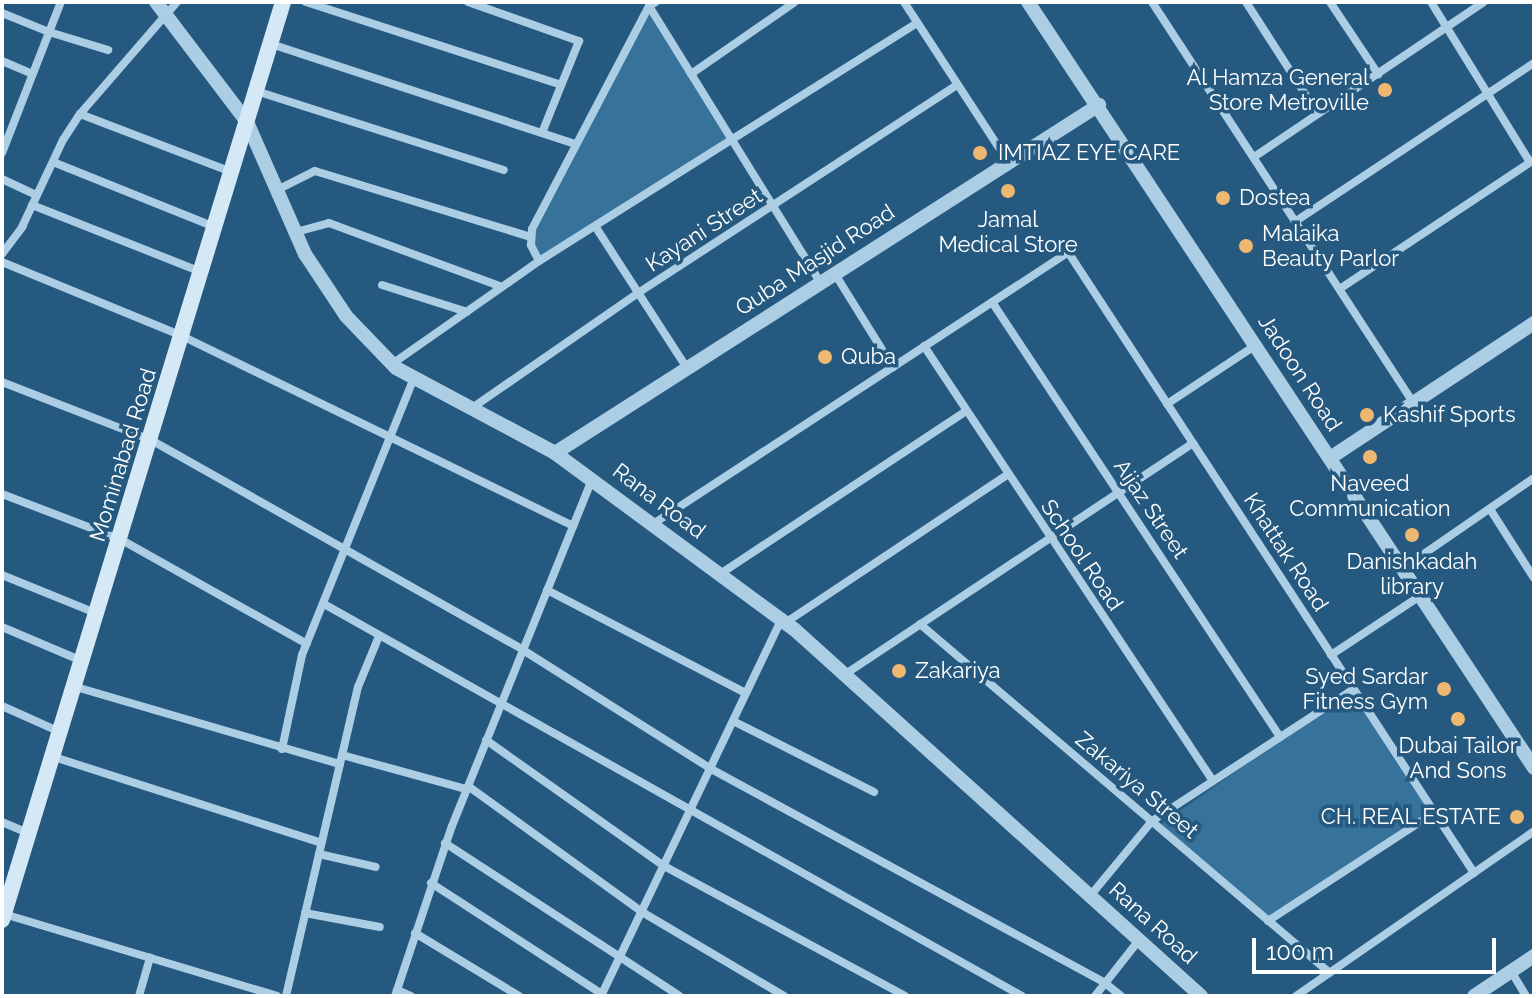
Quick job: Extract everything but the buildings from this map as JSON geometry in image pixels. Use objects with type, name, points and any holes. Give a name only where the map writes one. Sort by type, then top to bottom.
[{"type":"main road","name":"Mominabad Road","points":[[3,917],[8,877],[30,834],[62,733],[283,2]]},
{"type":"street","points":[[2,153],[61,2]]},
{"type":"street","name":"Rana Road","points":[[156,2],[247,122],[305,254],[346,316],[392,364],[555,453],[593,478],[783,621],[1201,996]]},
{"type":"street","points":[[4,248],[32,205],[80,114],[177,2]]},
{"type":"street","points":[[306,2],[561,85]]},
{"type":"street","points":[[468,2],[579,41],[542,133]]},
{"type":"street","points":[[691,74],[795,2]]},
{"type":"street","points":[[904,2],[1009,163]]},
{"type":"street","name":"Jadoon Road","points":[[1028,2],[1099,105],[1534,768]]},
{"type":"street","points":[[1152,2],[1413,403]]},
{"type":"street","points":[[1246,2],[1318,114]]},
{"type":"street","points":[[1330,2],[1378,74]]},
{"type":"street","points":[[1341,288],[1532,161],[1431,2]]},
{"type":"street","points":[[1254,157],[1484,2]]},
{"type":"street","points":[[652,4],[691,74],[821,283]]},
{"type":"street","points":[[539,261],[531,237],[532,229],[652,4]]},
{"type":"street","points":[[2,13],[49,32],[108,50]]},
{"type":"street","points":[[392,364],[539,261],[917,23]]},
{"type":"street","points":[[271,44],[576,144]]},
{"type":"street","points":[[2,61],[32,74]]},
{"type":"street","points":[[1296,221],[1534,63]]},
{"type":"street","name":"Kayani Street","points":[[472,408],[638,293],[957,85]]},
{"type":"street","points":[[256,91],[504,170]]},
{"type":"street","name":"Quba Masjid Road","points":[[555,453],[1099,105]]},
{"type":"street","points":[[80,114],[232,172]]},
{"type":"street","points":[[2,117],[14,122]]},
{"type":"street","points":[[53,162],[215,227]]},
{"type":"street","points":[[277,190],[315,171],[531,237]]},
{"type":"street","points":[[2,179],[37,195]]},
{"type":"street","points":[[32,205],[201,272]]},
{"type":"street","points":[[296,232],[329,223],[502,287]]},
{"type":"street","points":[[595,226],[687,368]]},
{"type":"street","name":"Khattak Road","points":[[992,302],[1068,252],[1474,873]]},
{"type":"street","points":[[2,262],[182,336],[573,526]]},
{"type":"street","points":[[835,274],[893,367]]},
{"type":"street","points":[[382,285],[467,312]]},
{"type":"street","points":[[653,524],[992,302]]},
{"type":"street","name":"Aijaz Street","points":[[992,302],[1280,737]]},
{"type":"street","points":[[1330,458],[1534,323]]},
{"type":"street","points":[[1167,404],[1256,345]]},
{"type":"street","name":"School Road","points":[[924,346],[1049,539],[1213,781]]},
{"type":"street","points":[[282,749],[307,644],[414,378]]},
{"type":"street","points":[[2,382],[151,440],[523,650],[710,768],[1105,983],[1121,996]]},
{"type":"street","points":[[720,574],[966,411]]},
{"type":"street","points":[[844,675],[1193,443]]},
{"type":"street","points":[[431,883],[602,995],[783,621],[1007,475]]},
{"type":"street","points":[[411,996],[396,993],[445,843],[593,478]]},
{"type":"street","points":[[1402,569],[1534,478]]},
{"type":"street","points":[[2,494],[120,539],[307,644]]},
{"type":"street","points":[[1490,509],[1534,578]]},
{"type":"street","points":[[2,575],[98,614]]},
{"type":"street","points":[[547,590],[746,693]]},
{"type":"street","points":[[1331,655],[1420,596]]},
{"type":"street","points":[[324,604],[500,706],[1022,996]]},
{"type":"street","name":"Zakariya Street","points":[[920,624],[1330,973]]},
{"type":"street","points":[[2,627],[83,661]]},
{"type":"street","points":[[286,996],[358,687],[379,636]]},
{"type":"street","points":[[76,687],[282,749],[467,787],[642,912],[784,996]]},
{"type":"street","points":[[1090,896],[1152,821],[1354,689]]},
{"type":"street","points":[[2,706],[62,733]]},
{"type":"street","points":[[733,721],[874,792]]},
{"type":"street","points":[[486,740],[664,866],[905,996]]},
{"type":"street","points":[[54,757],[322,843]]},
{"type":"street","points":[[1268,921],[1435,812]]},
{"type":"street","points":[[2,822],[30,834]]},
{"type":"street","points":[[1296,996],[1534,831]]},
{"type":"street","points":[[445,843],[680,996]]},
{"type":"street","points":[[319,854],[376,867]]},
{"type":"street","points":[[305,913],[380,927]]},
{"type":"street","points":[[3,917],[277,996]]},
{"type":"street","points":[[415,933],[519,996]]},
{"type":"street","points":[[1095,996],[1139,940]]},
{"type":"street","points":[[1474,996],[1534,956]]},
{"type":"street","points":[[139,996],[150,958]]},
{"type":"street","points":[[1511,971],[1526,996]]},
{"type":"shaded area","points":[[649,6],[731,138],[539,261],[531,245],[532,229]]},
{"type":"shaded area","points":[[1354,689],[1435,812],[1268,921],[1158,826]]},
{"type":"place","name":"Al Hamza General Store Metroville","points":[[1385,90]]},
{"type":"place","name":"IMTIAZ EYE CARE","points":[[980,153]]},
{"type":"place","name":"Jamal Medical Store","points":[[1008,191]]},
{"type":"place","name":"Dostea","points":[[1223,198]]},
{"type":"place","name":"Malaika Beauty Parlor","points":[[1246,246]]},
{"type":"place","name":"Quba","points":[[825,357]]},
{"type":"place","name":"Kashif Sports","points":[[1367,415]]},
{"type":"place","name":"Naveed Communication","points":[[1370,457]]},
{"type":"place","name":"Danishkadah library","points":[[1412,535]]},
{"type":"place","name":"Zakariya","points":[[899,671]]},
{"type":"place","name":"Syed Sardar Fitness Gym","points":[[1444,689]]},
{"type":"place","name":"Dubai Tailor And Sons","points":[[1458,719]]},
{"type":"place","name":"CH. REAL ESTATE","points":[[1517,817]]}]
